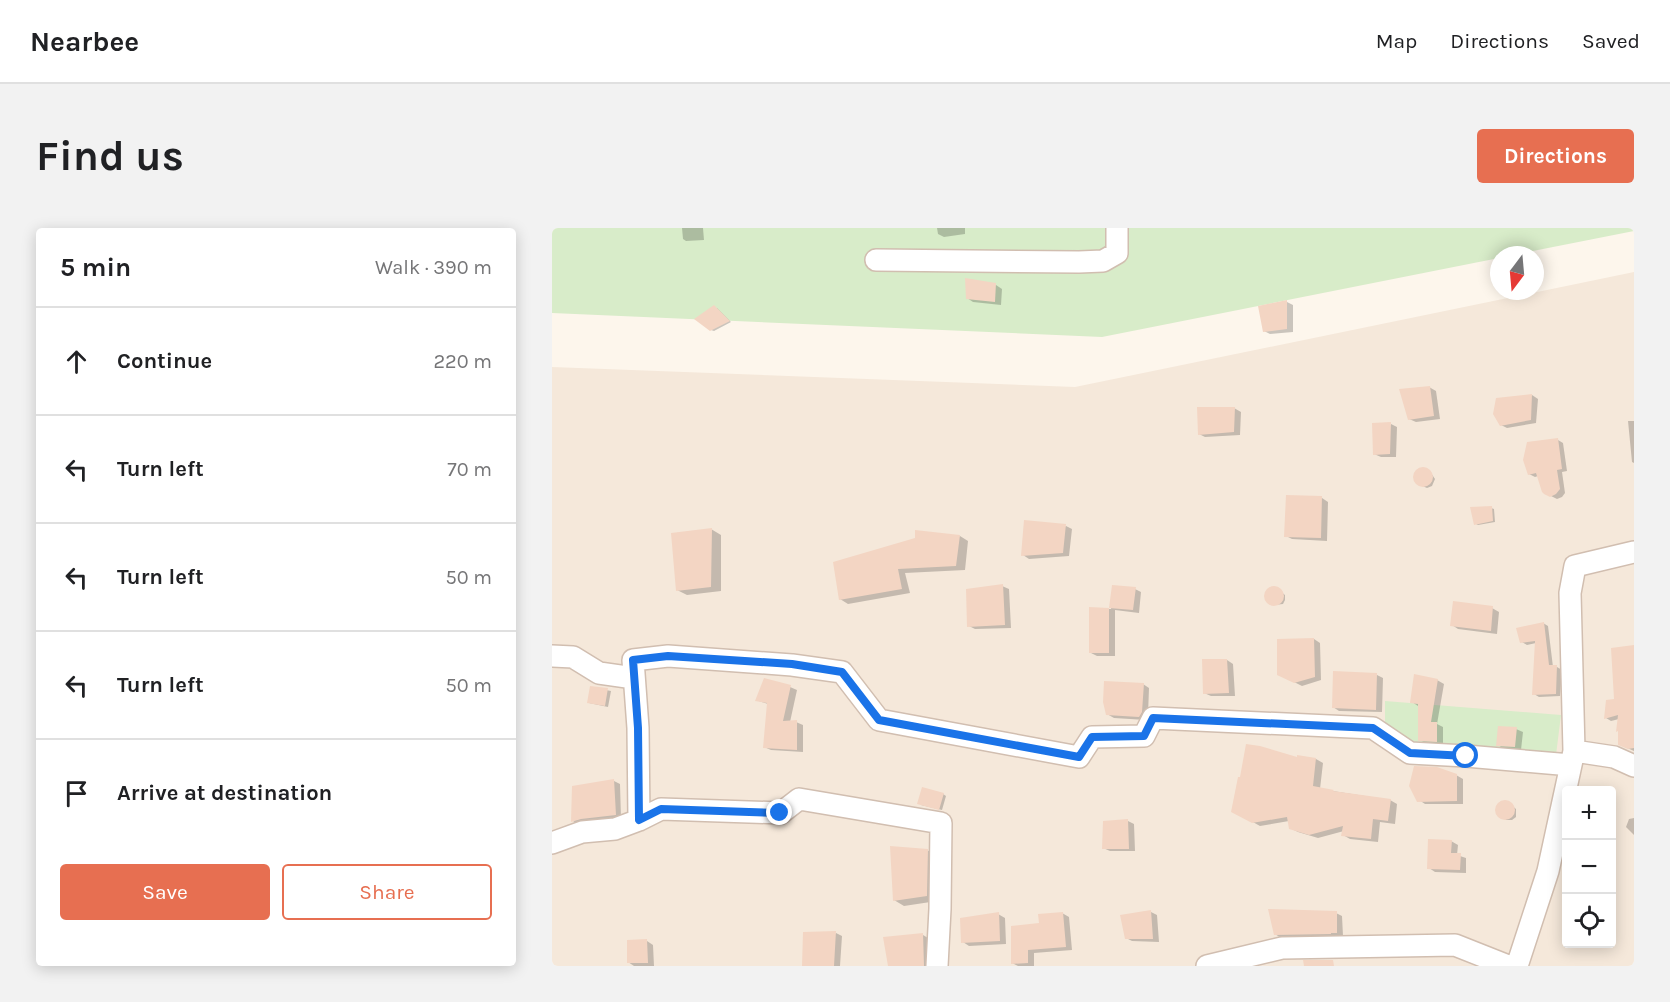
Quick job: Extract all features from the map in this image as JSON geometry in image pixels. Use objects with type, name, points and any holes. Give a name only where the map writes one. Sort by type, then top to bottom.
[{"type":"street","points":[[876,260],[1103,261],[1117,253],[1117,228]]},
{"type":"street","points":[[1517,966],[1548,871],[1572,758],[1570,593],[1575,566],[1634,552]]},
{"type":"street","points":[[639,820],[638,728],[633,660],[668,656],[792,664],[842,672],[879,720],[1079,757],[1092,737],[1144,736],[1153,718],[1373,728],[1410,753],[1466,756],[1614,757],[1634,766]]},
{"type":"street","points":[[552,657],[573,657],[599,673],[634,678]]},
{"type":"street","points":[[552,843],[582,832],[615,829],[661,809],[780,813],[799,799],[940,823],[940,909],[937,966]]},
{"type":"street","points":[[1207,966],[1282,948],[1455,945],[1508,966]]},
{"type":"shaded area","points":[[1634,272],[1634,966],[552,966],[552,367],[1075,387],[1498,300],[1544,300],[1544,291]]},
{"type":"green space","points":[[552,228],[1634,228],[1634,231],[1544,249],[1544,246],[1490,246],[1490,260],[1102,337],[552,313]]},
{"type":"green space","points":[[1385,701],[1561,715],[1556,755],[1411,744],[1385,725]]},
{"type":"building","points":[[965,278],[996,283],[995,302],[966,299]]},
{"type":"building","points":[[1287,300],[1287,329],[1263,332],[1258,306]]},
{"type":"building","points":[[714,305],[730,321],[710,331],[694,319]]},
{"type":"building","points":[[1430,386],[1434,416],[1408,420],[1399,389]]},
{"type":"building","points":[[1532,394],[1531,420],[1500,426],[1493,414],[1496,398]]},
{"type":"building","points":[[1197,407],[1235,407],[1234,432],[1198,435]]},
{"type":"building","points":[[1391,422],[1390,454],[1373,455],[1372,423]]},
{"type":"building","points":[[1558,438],[1562,469],[1557,470],[1560,489],[1550,497],[1542,492],[1536,473],[1528,475],[1523,460],[1527,442]]},
{"type":"building","points":[[1423,467],[1430,470],[1433,477],[1430,484],[1423,487],[1416,484],[1413,477],[1416,470]]},
{"type":"building","points":[[1286,495],[1322,496],[1321,538],[1284,537]]},
{"type":"building","points":[[1492,506],[1493,521],[1474,525],[1470,507]]},
{"type":"building","points":[[1024,520],[1066,524],[1063,553],[1021,556]]},
{"type":"building","points":[[712,528],[711,587],[676,591],[671,533]]},
{"type":"building","points":[[915,530],[960,535],[956,566],[898,569],[902,589],[839,600],[833,562],[915,538]]},
{"type":"building","points":[[1003,584],[1005,625],[967,627],[966,589]]},
{"type":"building","points":[[1112,585],[1136,587],[1133,610],[1109,608]]},
{"type":"building","points":[[1274,586],[1281,589],[1284,596],[1281,603],[1274,606],[1267,603],[1264,596],[1267,589]]},
{"type":"building","points":[[1453,601],[1493,606],[1491,631],[1450,626]]},
{"type":"building","points":[[1089,607],[1109,608],[1109,653],[1089,653]]},
{"type":"building","points":[[1544,622],[1549,665],[1557,665],[1556,694],[1532,695],[1535,641],[1520,643],[1516,628]]},
{"type":"building","points":[[1314,638],[1315,677],[1294,683],[1277,675],[1277,639]]},
{"type":"building","points":[[1634,645],[1634,748],[1628,749],[1618,745],[1618,731],[1616,732],[1618,715],[1604,719],[1606,700],[1614,699],[1611,648]]},
{"type":"building","points":[[1202,659],[1227,659],[1229,693],[1203,694]]},
{"type":"building","points":[[1333,671],[1377,673],[1376,710],[1332,708]]},
{"type":"building","points":[[1414,674],[1438,679],[1431,722],[1437,722],[1437,742],[1418,741],[1418,704],[1410,703]]},
{"type":"building","points":[[764,678],[791,685],[783,721],[797,720],[797,750],[763,748],[767,703],[755,701]]},
{"type":"building","points":[[1104,681],[1144,683],[1142,712],[1139,717],[1106,715],[1103,702]]},
{"type":"building","points":[[590,686],[608,688],[605,706],[587,703]]},
{"type":"building","points":[[1498,726],[1517,727],[1515,747],[1496,746]]},
{"type":"building","points":[[1246,744],[1297,757],[1297,755],[1316,758],[1313,786],[1391,799],[1388,821],[1373,819],[1371,839],[1341,836],[1343,826],[1309,835],[1289,829],[1287,817],[1252,823],[1231,812]]},
{"type":"building","points":[[1414,766],[1437,767],[1457,774],[1457,801],[1417,802],[1409,786]]},
{"type":"building","points":[[614,779],[616,815],[571,822],[572,786]]},
{"type":"building","points":[[922,787],[944,793],[939,810],[917,804]]},
{"type":"building","points":[[1505,800],[1512,803],[1515,810],[1512,817],[1505,820],[1498,817],[1495,810],[1498,803]]},
{"type":"building","points":[[1128,819],[1129,849],[1102,849],[1103,821]]},
{"type":"building","points":[[1428,839],[1452,840],[1451,853],[1461,853],[1460,870],[1427,869]]},
{"type":"building","points":[[890,846],[928,849],[927,896],[893,901]]},
{"type":"building","points":[[1268,909],[1337,911],[1337,933],[1274,935]]},
{"type":"building","points":[[1151,910],[1153,939],[1125,939],[1120,915]]},
{"type":"building","points":[[999,912],[1000,941],[961,943],[960,918]]},
{"type":"building","points":[[1063,912],[1066,947],[1028,950],[1028,963],[1011,964],[1011,926],[1039,923],[1038,914]]},
{"type":"building","points":[[836,931],[834,966],[802,966],[803,932]]},
{"type":"building","points":[[923,933],[924,966],[888,966],[883,937]]},
{"type":"building","points":[[647,939],[648,963],[627,963],[627,940]]},
{"type":"building","points":[[1303,960],[1333,960],[1334,966],[1304,966]]},
{"type":"route","points":[[780,813],[661,809],[639,820],[638,728],[633,660],[668,656],[792,664],[842,672],[879,720],[1079,757],[1092,737],[1144,736],[1153,718],[1373,728],[1410,753],[1466,756]]}]
